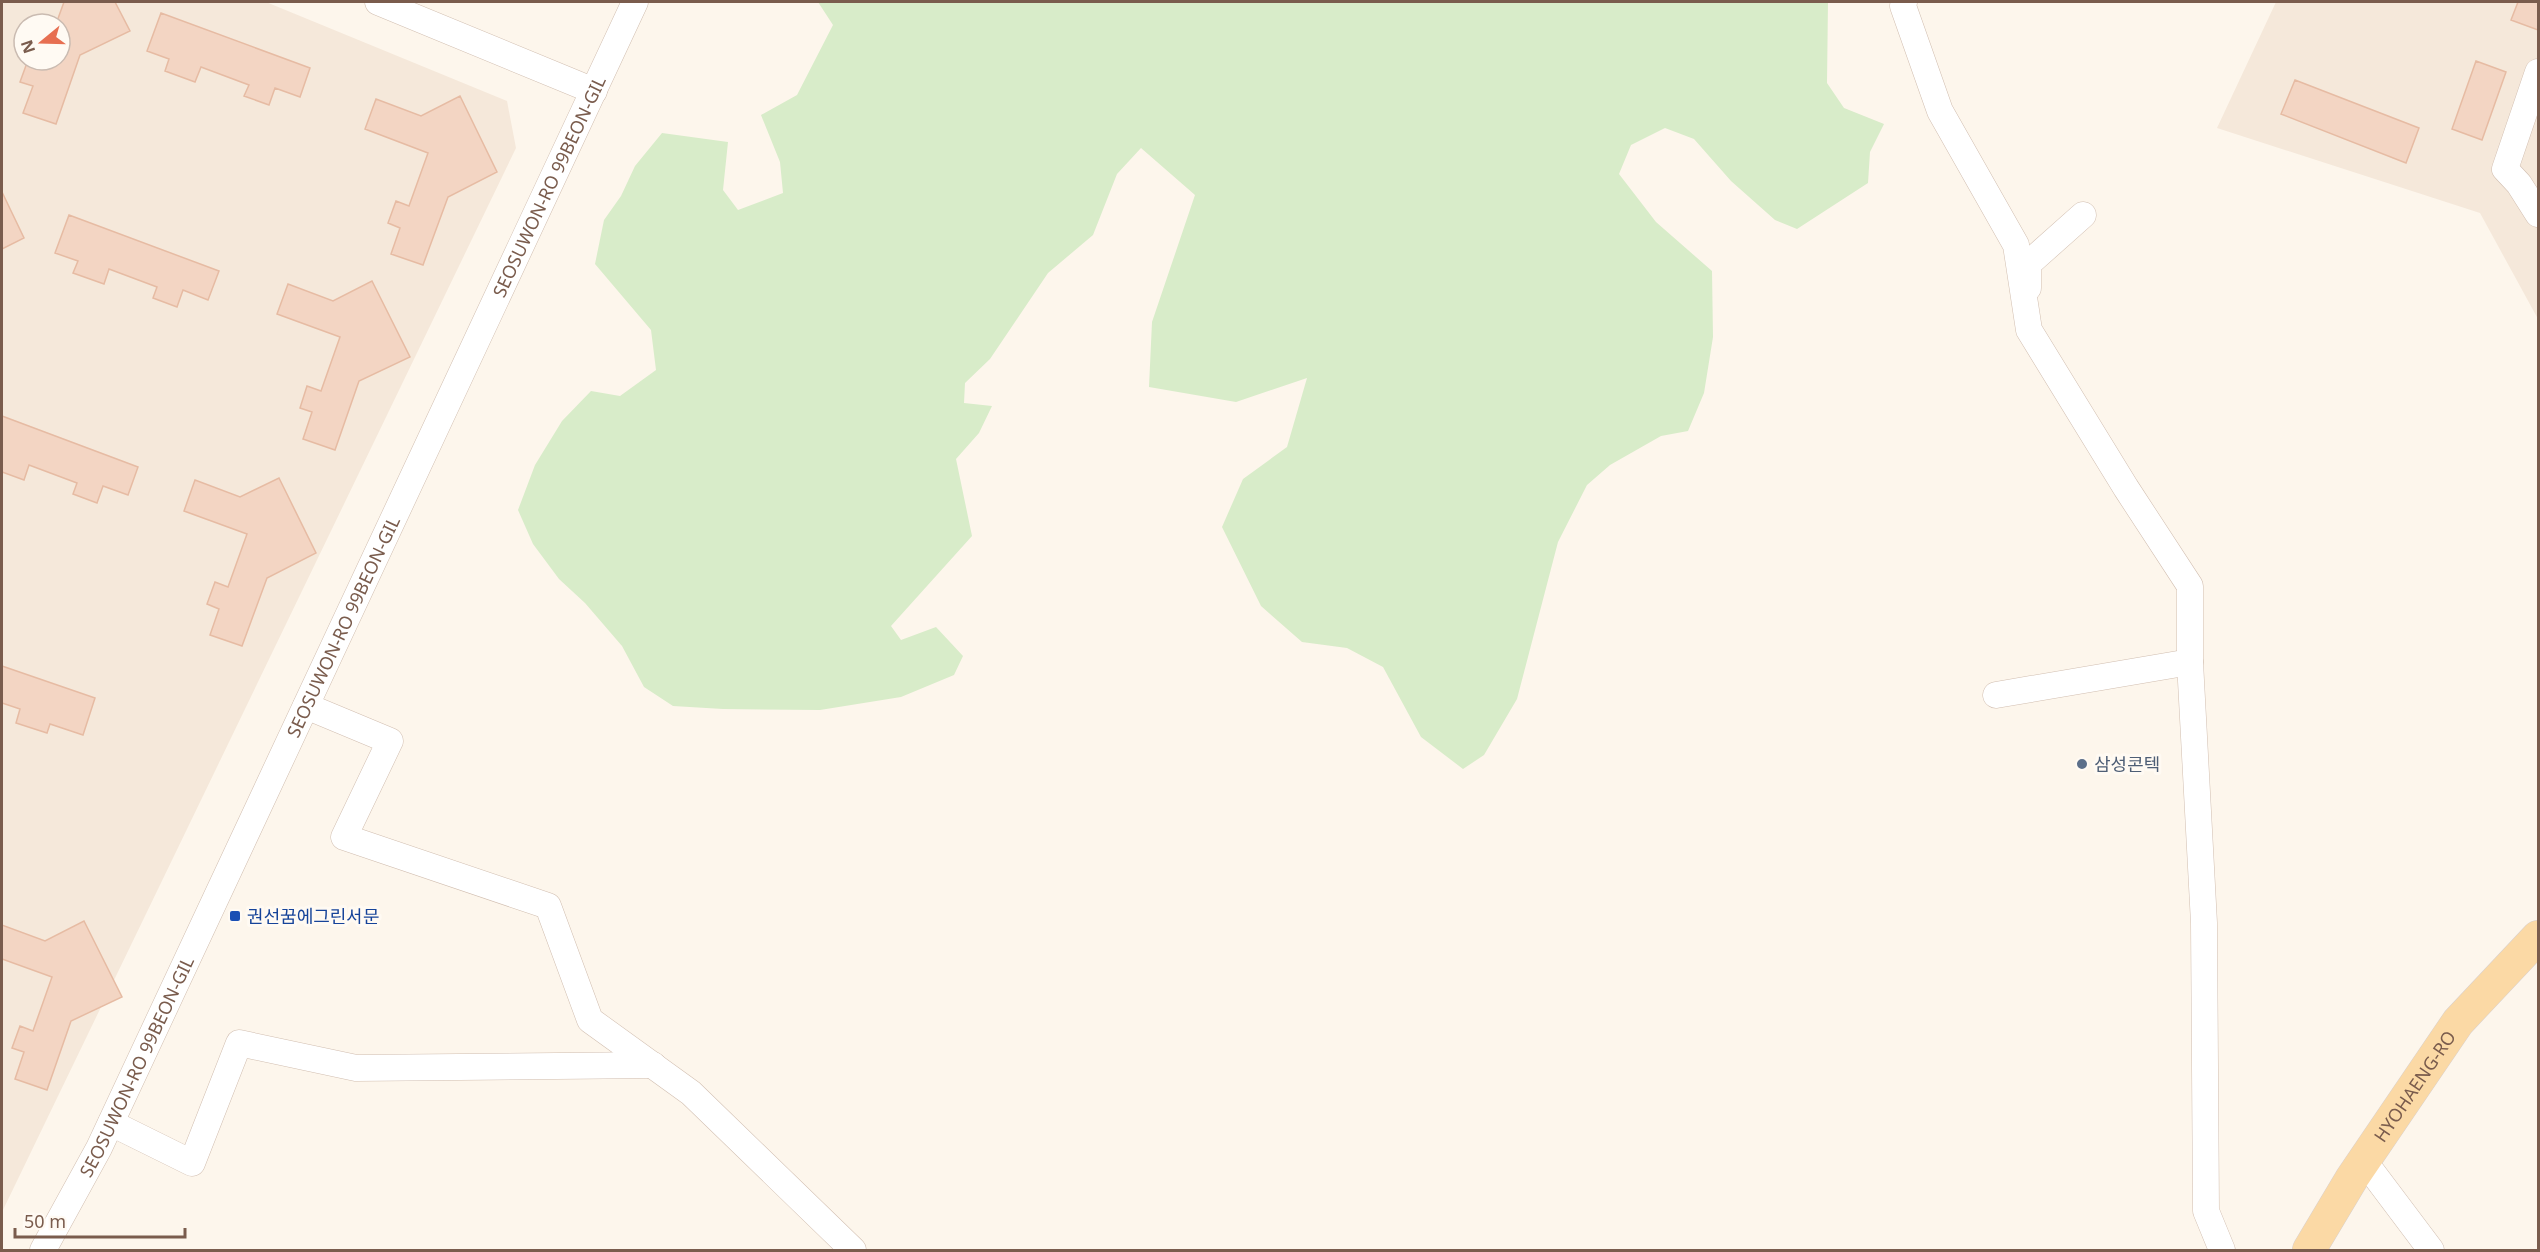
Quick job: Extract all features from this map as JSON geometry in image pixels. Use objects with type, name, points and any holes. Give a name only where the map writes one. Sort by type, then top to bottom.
[{"type":"main road","name":"HYOHAENG-RO","points":[[2309,1251],[2364,1161],[2458,1022],[2538,937]]},
{"type":"street","points":[[378,2],[594,91]]},
{"type":"street","name":"SEOSUWON-RO 99BEON-GIL","points":[[43,1251],[111,1123],[635,2]]},
{"type":"street","points":[[1904,2],[1940,111],[2016,245],[2029,330],[2126,488],[2190,586],[2190,662],[2204,923],[2206,1211],[2222,1251]]},
{"type":"street","points":[[2538,72],[2505,169],[2519,184],[2538,214]]},
{"type":"street","points":[[2029,330],[2028,264],[2083,215]]},
{"type":"street","points":[[1996,695],[2190,662]]},
{"type":"street","points":[[306,706],[390,741],[344,837],[548,906],[590,1020],[691,1093],[853,1251]]},
{"type":"street","points":[[111,1123],[192,1163],[239,1043],[356,1068],[653,1065]]},
{"type":"street","points":[[2364,1161],[2431,1251]]},
{"type":"shaded area","points":[[2,2],[266,2],[507,101],[516,148],[2,1212]]},
{"type":"shaded area","points":[[2276,2],[2538,2],[2538,319],[2480,213],[2217,128]]},
{"type":"green space","points":[[818,2],[1828,2],[1827,83],[1844,108],[1884,124],[1870,152],[1868,183],[1797,229],[1775,220],[1731,181],[1694,139],[1665,128],[1631,145],[1619,174],[1656,222],[1712,271],[1713,337],[1704,393],[1688,431],[1661,436],[1610,465],[1587,485],[1558,542],[1517,699],[1484,755],[1463,769],[1421,737],[1383,667],[1347,648],[1302,642],[1261,606],[1222,527],[1243,479],[1287,447],[1307,378],[1236,402],[1149,387],[1152,322],[1195,195],[1141,148],[1117,174],[1093,235],[1048,273],[990,359],[965,383],[964,403],[992,406],[979,433],[956,459],[972,536],[891,626],[901,640],[936,627],[963,656],[954,675],[901,697],[820,710],[673,706],[644,687],[622,646],[585,603],[559,579],[533,544],[518,510],[535,465],[562,421],[591,391],[620,396],[656,370],[651,330],[595,264],[604,220],[621,196],[635,166],[662,133],[728,142],[723,190],[738,210],[783,193],[780,162],[761,115],[797,95],[833,25]]},
{"type":"building","points":[[64,2],[115,2],[130,31],[80,55],[56,124],[23,113],[33,86],[20,82],[24,72],[72,72],[72,12],[60,12]]},
{"type":"building","points":[[2518,2],[2538,2],[2538,30],[2511,20]]},
{"type":"building","points":[[161,13],[310,68],[300,97],[275,88],[269,105],[244,96],[249,85],[201,67],[195,82],[165,71],[169,59],[147,51]]},
{"type":"building","points":[[2476,61],[2506,72],[2482,140],[2452,129]]},
{"type":"building","points":[[2295,80],[2419,128],[2406,163],[2281,114]]},
{"type":"building","points":[[460,96],[497,172],[448,197],[423,265],[391,254],[400,228],[388,223],[396,201],[409,206],[428,153],[365,129],[376,99],[421,116]]},
{"type":"building","points":[[2,192],[24,238],[2,249]]},
{"type":"building","points":[[69,215],[219,271],[208,300],[183,290],[177,307],[153,298],[157,287],[109,269],[104,284],[73,273],[78,261],[55,253]]},
{"type":"building","points":[[372,281],[410,357],[359,381],[335,450],[303,439],[312,412],[300,408],[307,386],[321,391],[340,337],[277,314],[288,284],[333,301]]},
{"type":"building","points":[[2,416],[138,467],[128,495],[103,486],[97,503],[73,494],[77,483],[29,465],[24,480],[2,472]]},
{"type":"building","points":[[279,478],[316,553],[267,578],[242,646],[210,635],[219,609],[207,604],[215,582],[228,587],[247,534],[184,511],[195,480],[240,497]]},
{"type":"building","points":[[2,666],[95,698],[83,735],[50,724],[47,733],[16,723],[20,709],[2,703]]},
{"type":"building","points":[[84,921],[122,997],[71,1021],[47,1090],[15,1079],[24,1052],[12,1048],[20,1026],[33,1031],[52,977],[2,959],[2,925],[45,941]]},
{"type":"place","name":"삼성콘텍","points":[[2082,764]]},
{"type":"place","name":"권선꿈에그린서문","points":[[235,916]]}]
